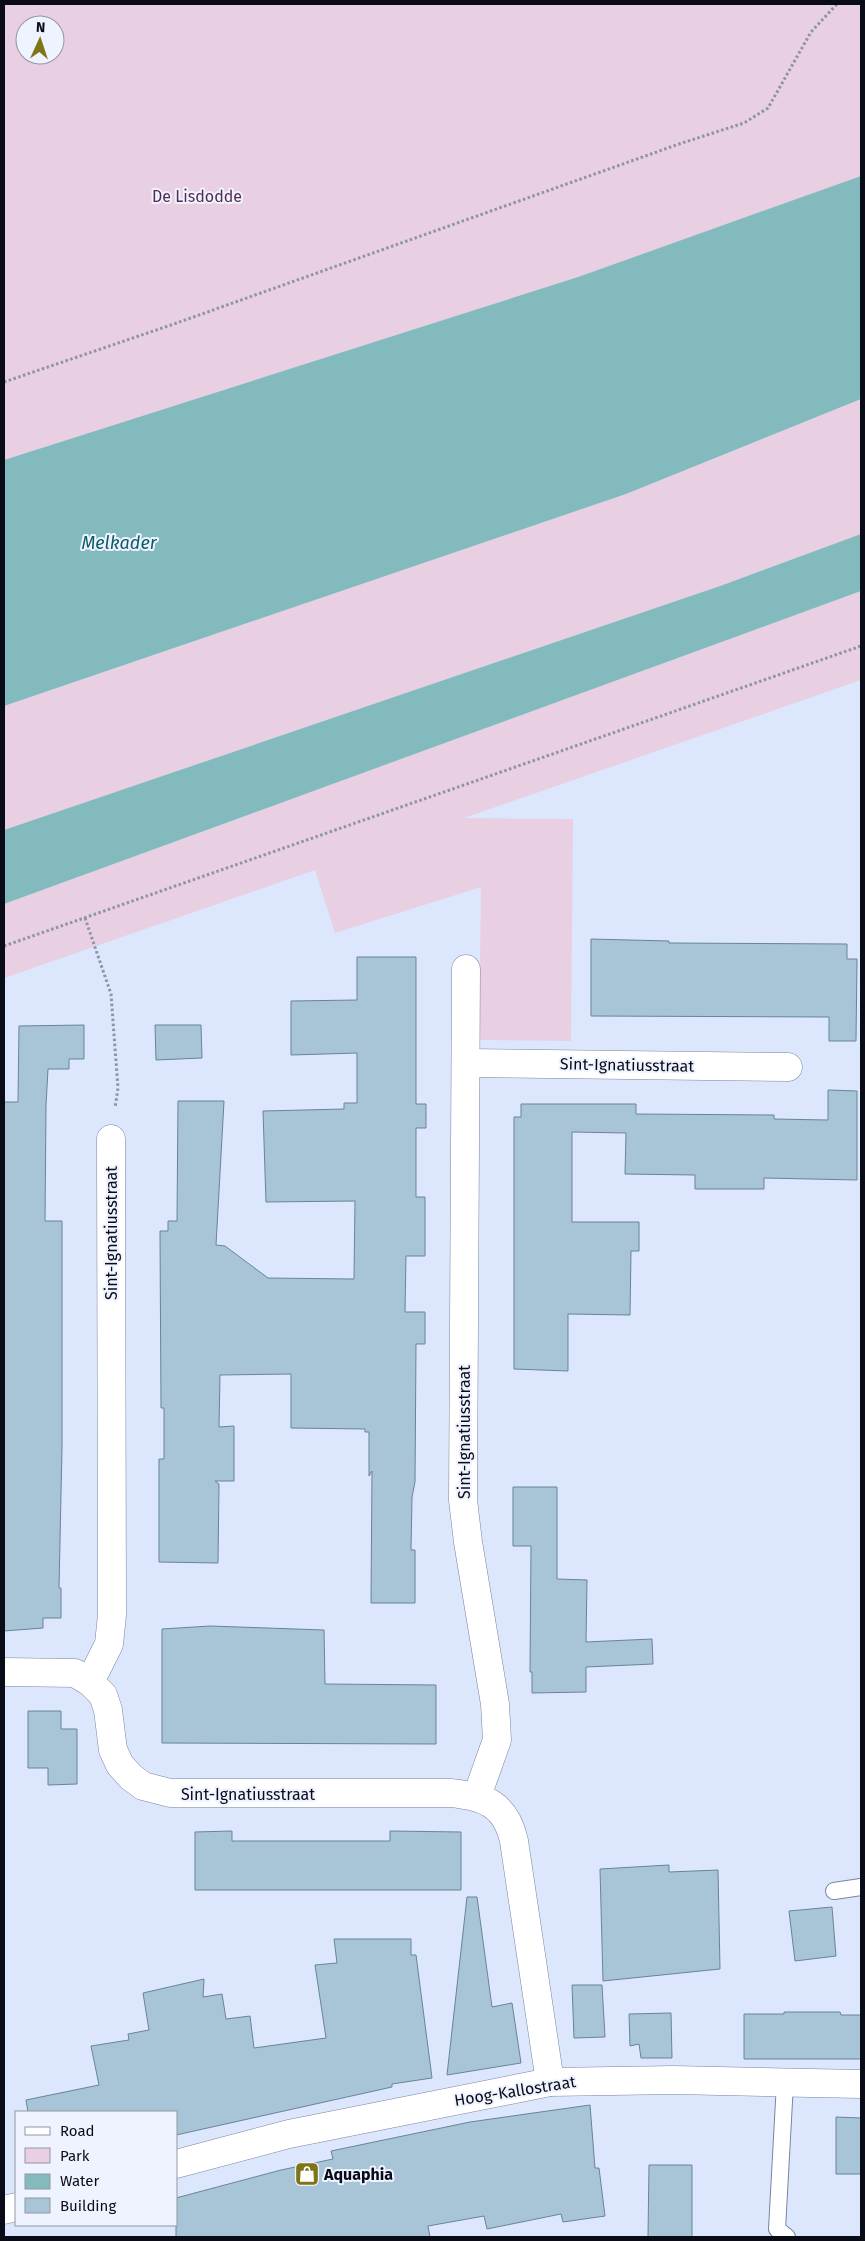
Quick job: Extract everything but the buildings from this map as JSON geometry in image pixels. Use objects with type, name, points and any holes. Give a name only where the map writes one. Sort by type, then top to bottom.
[{"type":"street","name":"Sint-Ignatiusstraat","points":[[466,969],[467,1063],[463,1500],[468,1542],[495,1704],[497,1731],[493,1754],[476,1796]]},
{"type":"street","name":"Sint-Ignatiusstraat","points":[[467,1063],[788,1067]]},
{"type":"street","name":"Sint-Ignatiusstraat","points":[[90,1682],[108,1644],[112,1615],[111,1138]]},
{"type":"street","name":"Sint-Ignatiusstraat","points":[[4,1672],[75,1673],[90,1682],[103,1695],[108,1710],[113,1750],[120,1765],[131,1778],[156,1791],[170,1793],[450,1793],[476,1796],[500,1812],[511,1827],[550,2082]]},
{"type":"street","name":"Hoog-Kallostraat","points":[[178,2163],[289,2134],[550,2082],[674,2080],[861,2084]]},
{"type":"lane","points":[[834,1891],[861,1887]]},
{"type":"lane","points":[[785,2083],[777,2229],[787,2237]]},
{"type":"path","points":[[4,382],[171,325],[679,144],[744,123],[768,108],[811,32],[837,4]]},
{"type":"path","points":[[4,946],[861,646]]},
{"type":"path","points":[[85,918],[111,994],[118,1088],[111,1138]]},
{"type":"green space","name":"De Lisdodde","points":[[4,4],[861,4],[861,176],[578,277],[4,460]]},
{"type":"green space","points":[[861,399],[861,534],[723,585],[4,830],[4,706],[626,494]]},
{"type":"green space","points":[[861,591],[861,680],[464,818],[573,819],[571,1041],[479,1040],[481,887],[335,933],[315,870],[4,978],[4,904]]},
{"type":"water","name":"Melkader","points":[[861,176],[861,399],[626,494],[4,706],[4,460],[578,277]]},
{"type":"water","points":[[861,534],[861,591],[4,904],[4,830],[723,585]]},
{"type":"place","name":"Aquaphia","points":[[307,2174]]}]
